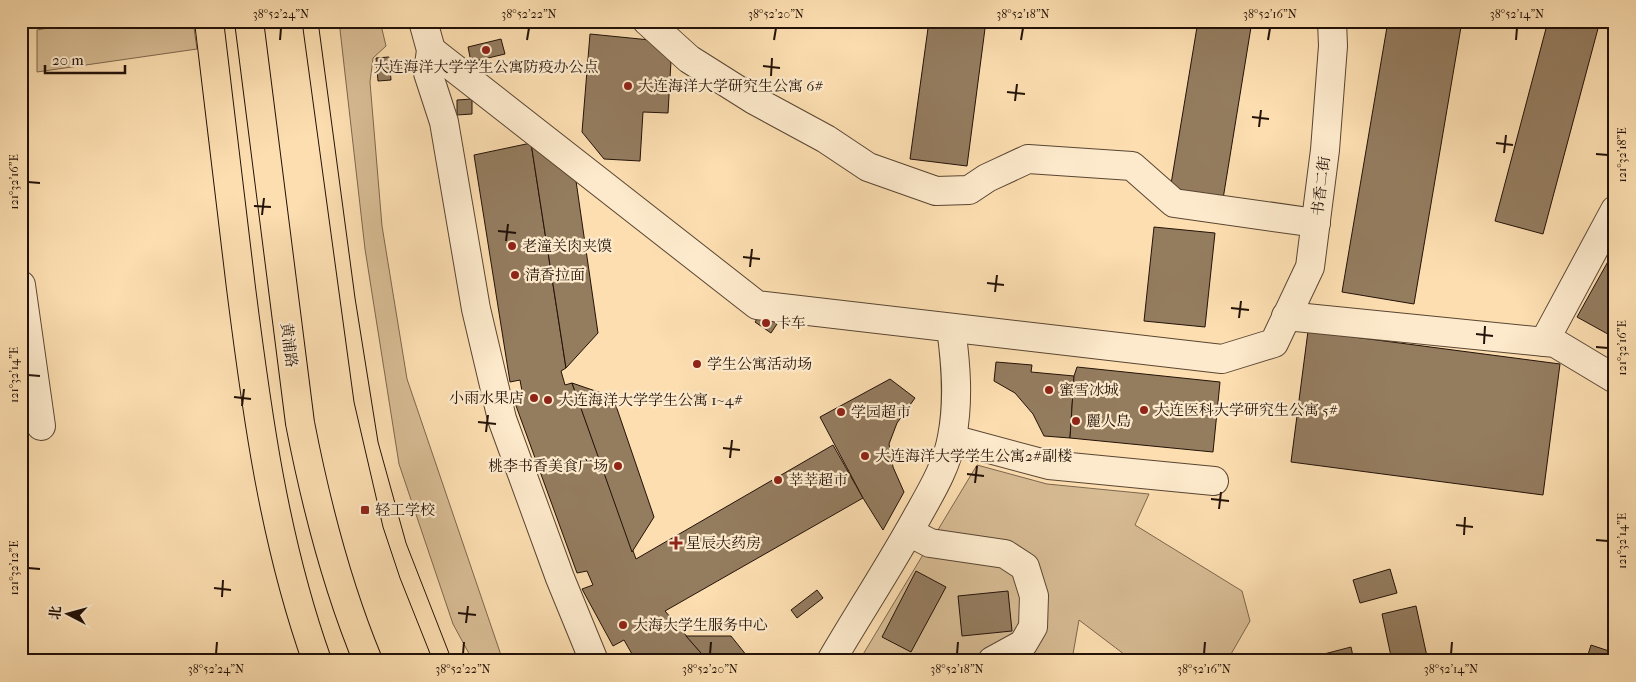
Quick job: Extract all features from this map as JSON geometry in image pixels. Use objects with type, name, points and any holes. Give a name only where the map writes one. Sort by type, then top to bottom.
[{"type":"highway","points":[[209,21],[252,375],[264,450],[286,563],[317,661]]},
{"type":"highway","name":"黄浦路","points":[[248,21],[300,423],[310,477],[336,573],[368,661]]},
{"type":"street","points":[[423,21],[431,50],[428,73],[444,122],[476,309],[502,419],[560,578],[594,661]]},
{"type":"street","points":[[647,21],[689,59],[754,100],[826,139],[868,166],[936,191],[968,190],[987,178],[1028,159],[1122,165],[1132,166],[1174,203],[1316,223]]},
{"type":"street","name":"书香二街","points":[[951,328],[1222,359],[1274,343],[1310,267],[1326,140],[1333,46],[1332,21]]},
{"type":"street","points":[[431,50],[757,305],[951,328],[956,367],[957,402],[952,439],[940,475],[909,532],[831,661]]},
{"type":"street","points":[[1544,342],[1615,210]]},
{"type":"street","points":[[21,285],[41,426]]},
{"type":"street","points":[[1286,316],[1555,343],[1615,379]]},
{"type":"street","points":[[952,439],[1049,465],[1214,481]]},
{"type":"street","points":[[909,532],[930,542],[1005,554],[1025,567],[1034,596],[1033,628],[1023,644],[992,661]]},
{"type":"shaded area","points":[[88,21],[193,21],[197,49],[37,72],[37,30]]},
{"type":"shaded area","points":[[339,21],[380,21],[386,46],[373,58],[370,82],[382,226],[407,379],[503,661],[473,661],[453,624],[399,464],[365,249]]},
{"type":"shaded area","points":[[977,465],[1047,484],[1149,494],[1135,525],[1242,591],[1250,621],[1227,661],[1133,661],[1079,620],[1073,654],[1067,661],[859,661]]},
{"type":"building","points":[[440,21],[471,21],[440,24]]},
{"type":"building","points":[[929,21],[986,21],[967,166],[910,159]]},
{"type":"building","points":[[1198,21],[1252,21],[1223,199],[1170,190]]},
{"type":"building","points":[[1388,21],[1462,21],[1414,304],[1342,292]]},
{"type":"building","points":[[1548,21],[1600,21],[1543,234],[1495,221]]},
{"type":"building","name":"大连海洋大学研究生公寓 6#","points":[[590,34],[650,40],[671,61],[668,113],[643,112],[640,161],[604,159],[582,132]]},
{"type":"building","name":"大连海洋大学学生公寓防疫办公点","points":[[501,39],[505,54],[471,62],[468,47]]},
{"type":"building","points":[[389,57],[391,80],[378,81],[376,58]]},
{"type":"building","name":"大连海洋大学学生公寓防疫办公点","points":[[472,99],[472,114],[457,115],[457,100]]},
{"type":"building","name":"大连海洋大学学生公寓 1~4#","points":[[531,143],[566,368],[561,371],[565,385],[572,383],[636,559],[833,445],[863,498],[665,611],[708,661],[627,661],[632,654],[624,640],[613,646],[582,589],[593,585],[587,571],[577,573],[515,403],[523,397],[520,380],[510,382],[474,155]]},
{"type":"building","points":[[531,143],[575,174],[598,333],[566,368]]},
{"type":"building","points":[[1154,227],[1215,233],[1205,327],[1144,321]]},
{"type":"building","points":[[1615,249],[1615,338],[1577,317]]},
{"type":"building","name":"卡车","points":[[761,313],[777,324],[771,333],[755,322]]},
{"type":"building","points":[[1308,331],[1560,364],[1543,495],[1291,462]]},
{"type":"building","points":[[996,362],[1032,365],[1031,372],[1074,376],[1070,438],[1044,436],[1033,414],[1015,393],[994,381]]},
{"type":"building","name":"大连医科大学研究生公寓 5#","points":[[1077,367],[1220,382],[1213,452],[1070,438],[1074,376]]},
{"type":"building","name":"大连海洋大学学生公寓2#副楼","points":[[890,379],[915,398],[897,423],[889,444],[893,467],[904,492],[883,530],[863,498],[820,417]]},
{"type":"building","points":[[572,383],[613,397],[654,517],[632,552]]},
{"type":"building","points":[[1390,569],[1397,593],[1360,603],[1353,580]]},
{"type":"building","points":[[916,571],[946,587],[911,652],[882,637]]},
{"type":"building","points":[[817,590],[823,598],[797,618],[791,610]]},
{"type":"building","points":[[1008,591],[1012,631],[962,636],[958,596]]},
{"type":"building","points":[[1416,606],[1428,661],[1392,661],[1382,614]]},
{"type":"building","points":[[686,636],[731,636],[751,661],[708,661]]},
{"type":"building","points":[[1591,645],[1615,653],[1615,661],[1586,661]]},
{"type":"building","points":[[1351,647],[1354,661],[1297,661]]},
{"type":"building","points":[[1195,654],[1209,661],[1191,661]]},
{"type":"tram line","points":[[302,21],[354,402],[383,527],[400,578],[433,661]]},
{"type":"tram line","points":[[318,21],[355,298],[378,442],[406,543],[452,661]]},
{"type":"place","name":"大连海洋大学学生公寓防疫办公点","points":[[486,50]]},
{"type":"place","name":"大连海洋大学研究生公寓 6#","points":[[628,86]]},
{"type":"place","name":"老潼关肉夹馍","points":[[512,246]]},
{"type":"place","name":"清香拉面","points":[[515,275]]},
{"type":"place","name":"卡车","points":[[766,323]]},
{"type":"place","name":"学生公寓活动场","points":[[697,364]]},
{"type":"place","name":"蜜雪冰城","points":[[1049,390]]},
{"type":"place","name":"小雨水果店","points":[[534,398]]},
{"type":"place","name":"大连海洋大学学生公寓 1~4#","points":[[548,400]]},
{"type":"place","name":"大连医科大学研究生公寓 5#","points":[[1144,410]]},
{"type":"place","name":"学园超市","points":[[841,412]]},
{"type":"place","name":"麗人島","points":[[1076,421]]},
{"type":"place","name":"大连海洋大学学生公寓2#副楼","points":[[865,456]]},
{"type":"place","name":"桃李书香美食广场","points":[[618,466]]},
{"type":"place","name":"莘莘超市","points":[[778,480]]},
{"type":"place","name":"轻工学校","points":[[365,510]]},
{"type":"place","name":"星辰大药房","points":[[676,543]]},
{"type":"place","name":"大海大学生服务中心","points":[[623,625]]}]
